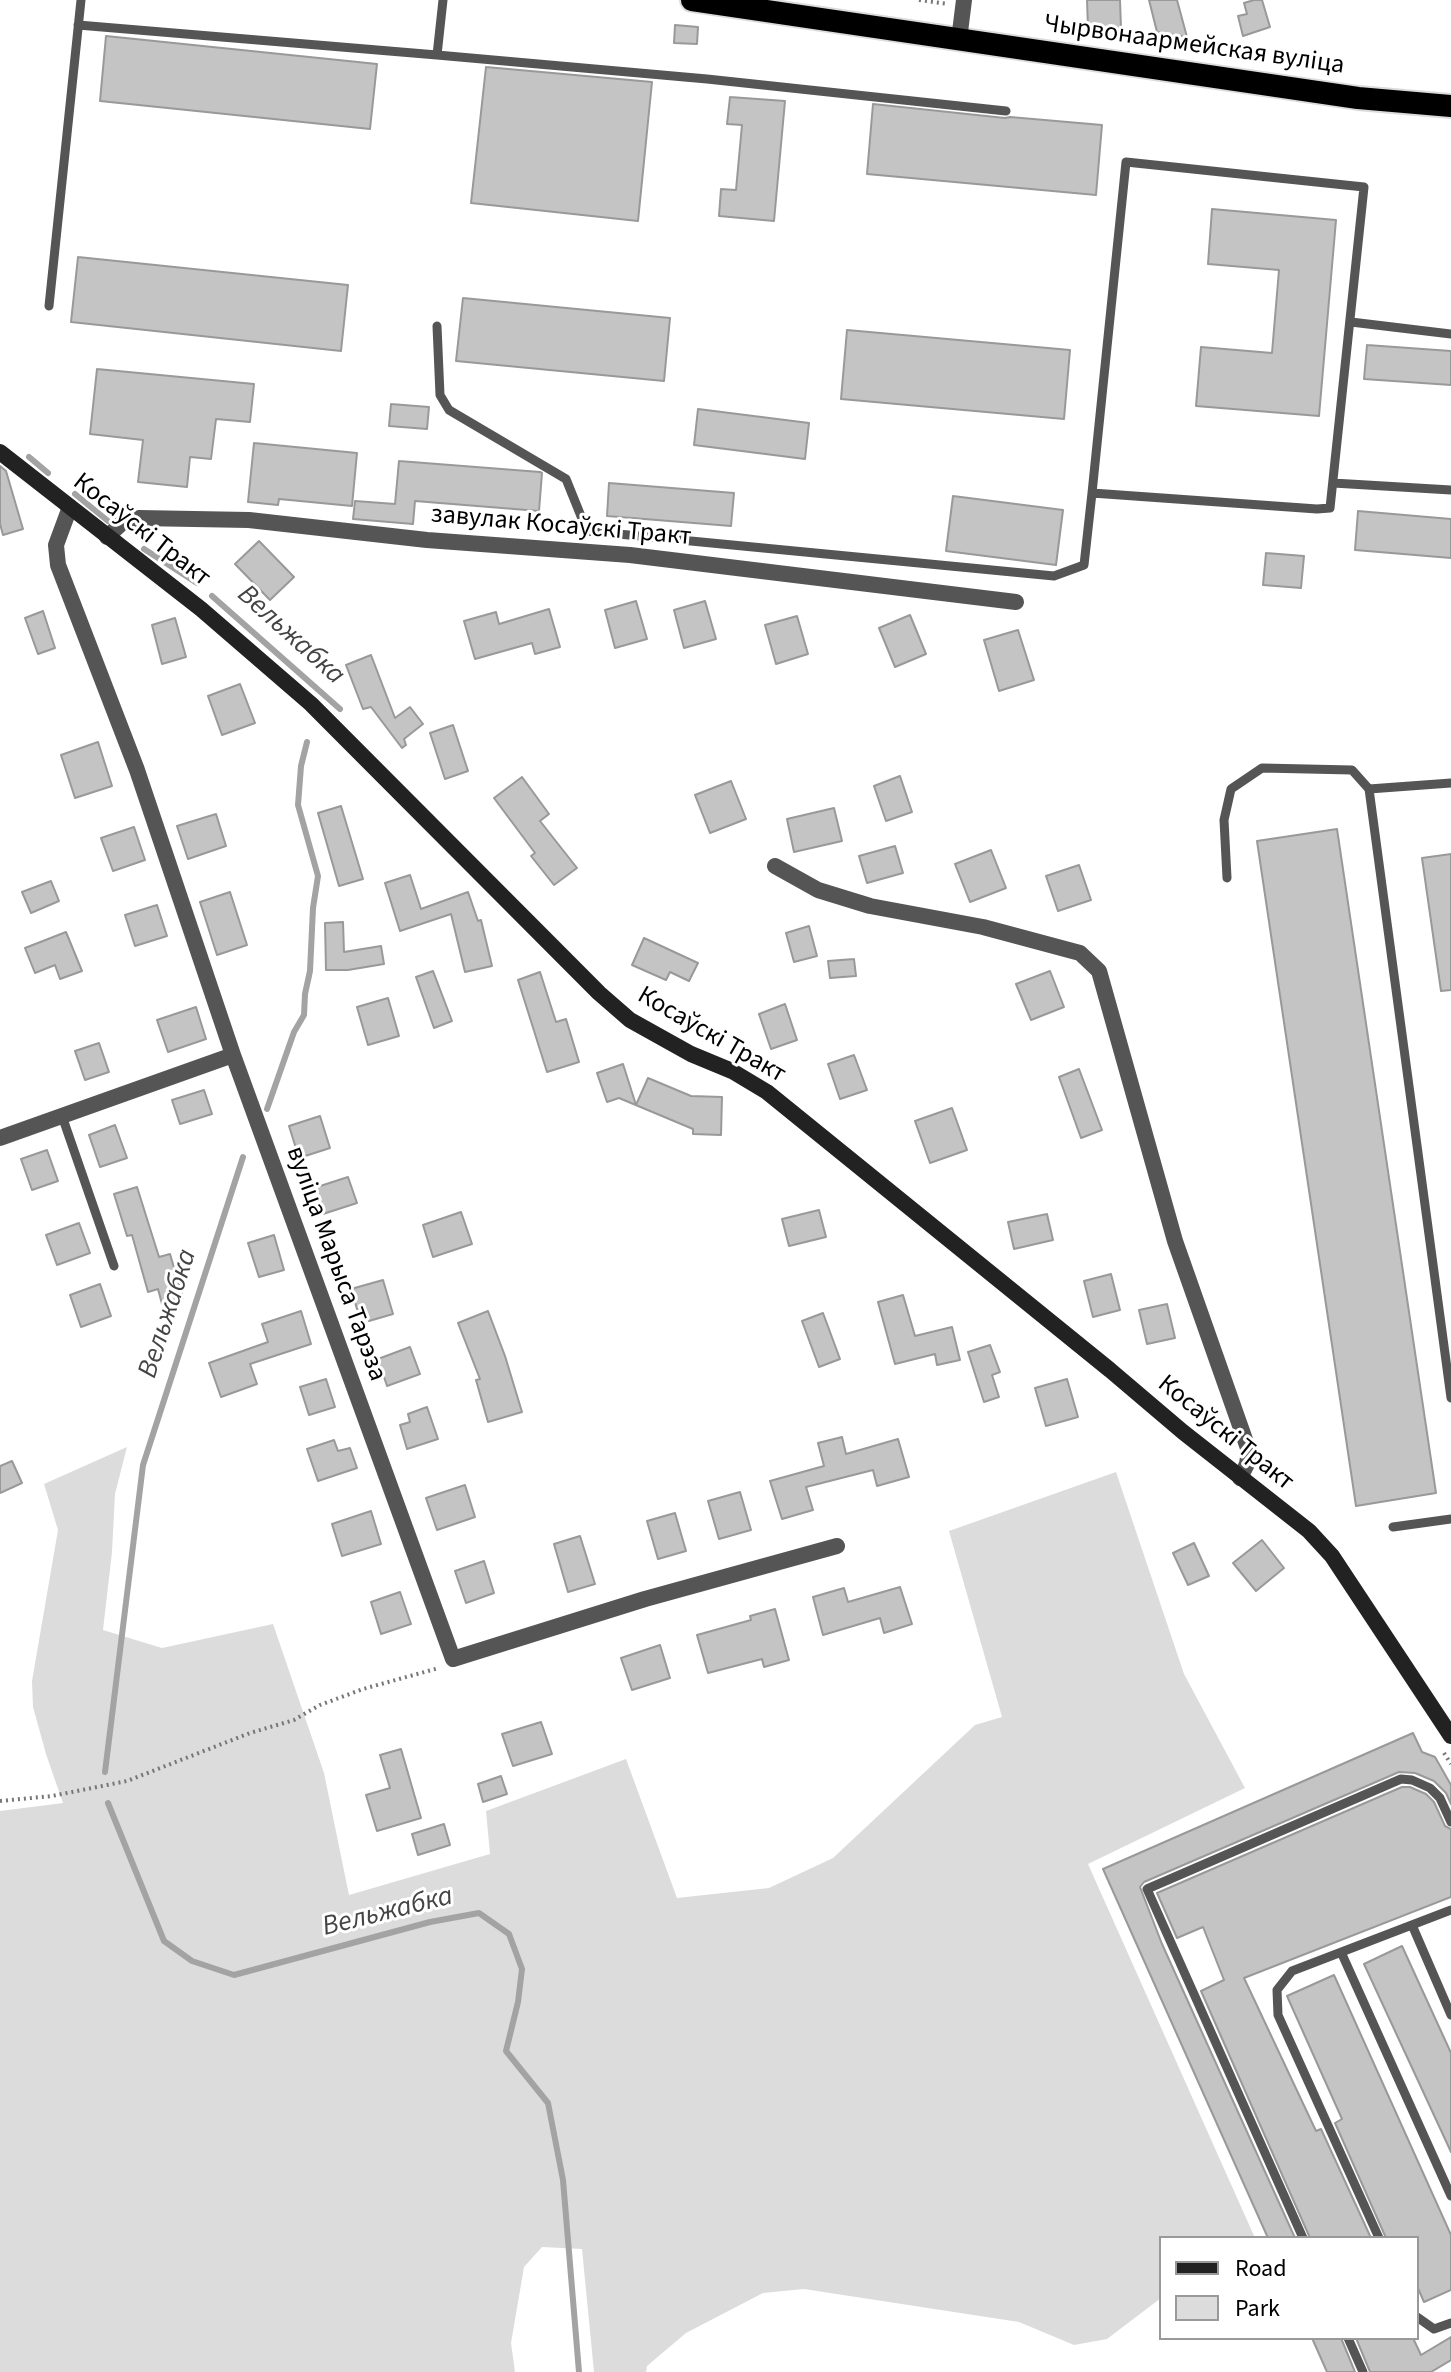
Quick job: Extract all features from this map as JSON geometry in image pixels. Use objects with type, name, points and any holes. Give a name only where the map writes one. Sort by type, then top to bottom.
[{"type":"highway","name":"Чырвонаармейская вуліца","points":[[692,0],[1358,98],[1451,106]]},
{"type":"main road","name":"Косаўскі Тракт","points":[[0,452],[201,609],[311,704],[599,993],[630,1020],[767,1092],[1309,1531],[1332,1556],[1451,1736]]},
{"type":"street","points":[[959,40],[963,3]]},
{"type":"street","name":"вуліца Марыса Тарэза","points":[[70,507],[56,545],[58,565],[137,770],[233,1055],[453,1659]]},
{"type":"street","name":"завулак Косаўскі Тракт","points":[[107,537],[122,523],[139,518],[249,520],[427,540],[630,555],[1016,602]]},
{"type":"street","points":[[775,866],[818,890],[870,906],[983,927],[1080,953],[1099,971],[1175,1241],[1249,1451],[1240,1478]]},
{"type":"street","points":[[0,1138],[233,1055]]},
{"type":"street","points":[[453,1659],[645,1599],[837,1546]]},
{"type":"lane","points":[[49,306],[81,0]]},
{"type":"lane","points":[[437,55],[443,0]]},
{"type":"lane","points":[[78,25],[707,79],[1006,111]]},
{"type":"lane","points":[[437,326],[440,395],[449,410],[566,479],[587,531],[1054,576],[1084,565],[1126,162],[1364,187],[1330,508],[1092,493]]},
{"type":"lane","points":[[1351,322],[1451,334]]},
{"type":"lane","points":[[1333,483],[1451,490]]},
{"type":"lane","points":[[1227,878],[1224,820],[1231,789],[1262,768],[1352,770],[1369,789],[1451,1398]]},
{"type":"lane","points":[[1369,789],[1451,783]]},
{"type":"lane","points":[[62,1116],[114,1266]]},
{"type":"lane","points":[[1393,1527],[1451,1519]]},
{"type":"lane","points":[[1302,2236],[1147,1889],[1401,1779],[1430,1788],[1440,1798],[1451,1822]]},
{"type":"lane","points":[[1378,2236],[1278,2015],[1277,1990],[1292,1971],[1451,1910]]},
{"type":"lane","points":[[1412,1925],[1451,2015]]},
{"type":"lane","points":[[1341,1952],[1451,2196]]},
{"type":"lane","points":[[1419,2318],[1434,2329],[1451,2323]]},
{"type":"lane","points":[[1349,2340],[1363,2372]]},
{"type":"path","points":[[919,0],[963,3]]},
{"type":"path","points":[[0,1801],[52,1796],[127,1781],[250,1733],[294,1720],[320,1705],[363,1689],[436,1670],[453,1659]]},
{"type":"path","points":[[1444,1752],[1451,1764]]},
{"type":"green space","points":[[127,1447],[115,1494],[103,1630],[162,1648],[273,1624],[324,1773],[349,1895],[490,1854],[486,1811],[626,1759],[677,1898],[769,1888],[833,1858],[975,1725],[1002,1717],[949,1531],[1116,1472],[1184,1674],[1245,1788],[1088,1864],[1254,2236],[1159,2236],[1159,2300],[1107,2339],[1074,2345],[1019,2322],[804,2289],[763,2293],[686,2333],[647,2366],[646,2372],[594,2372],[582,2249],[542,2247],[524,2267],[511,2343],[515,2372],[0,2372],[0,1811],[63,1803],[33,1707],[32,1681],[58,1530],[44,1484]]},
{"type":"building","points":[[1087,0],[1120,0],[1121,28],[1088,29]]},
{"type":"building","points":[[1149,0],[1177,0],[1187,37],[1157,32]]},
{"type":"building","points":[[1262,0],[1270,27],[1243,36],[1238,16],[1247,14],[1244,3]]},
{"type":"building","points":[[675,25],[698,27],[697,44],[674,43]]},
{"type":"building","points":[[106,36],[377,64],[370,129],[100,101]]},
{"type":"building","points":[[486,67],[652,82],[638,221],[471,203]]},
{"type":"building","points":[[730,97],[785,101],[774,221],[719,216],[721,189],[736,190],[742,125],[727,124]]},
{"type":"building","points":[[873,104],[1102,125],[1096,195],[867,174]]},
{"type":"building","points":[[1212,209],[1336,220],[1319,416],[1196,406],[1201,347],[1272,353],[1279,270],[1208,264]]},
{"type":"building","points":[[78,257],[348,285],[341,351],[71,322]]},
{"type":"building","points":[[463,298],[670,318],[664,381],[456,361]]},
{"type":"building","points":[[847,330],[1070,350],[1064,419],[841,399]]},
{"type":"building","points":[[1367,345],[1451,351],[1451,385],[1364,379]]},
{"type":"building","points":[[97,369],[254,384],[250,422],[216,419],[211,459],[190,457],[187,487],[138,482],[143,440],[90,434]]},
{"type":"building","points":[[391,404],[429,407],[427,429],[389,426]]},
{"type":"building","points":[[698,409],[809,423],[805,459],[694,445]]},
{"type":"building","points":[[254,443],[357,453],[352,506],[279,499],[278,505],[248,502]]},
{"type":"building","points":[[399,461],[540,472],[539,511],[415,501],[413,524],[353,519],[355,501],[395,504]]},
{"type":"building","points":[[0,466],[6,471],[23,529],[3,535],[0,524]]},
{"type":"building","points":[[609,483],[734,493],[731,526],[607,516]]},
{"type":"building","points":[[953,496],[1063,510],[1056,565],[946,551]]},
{"type":"building","points":[[1358,511],[1451,519],[1451,558],[1355,550]]},
{"type":"building","points":[[259,541],[294,577],[270,600],[235,564]]},
{"type":"building","points":[[1266,553],[1304,556],[1301,588],[1263,585]]},
{"type":"building","points":[[636,601],[647,639],[615,648],[605,610]]},
{"type":"building","points":[[705,601],[716,639],[684,648],[674,610]]},
{"type":"building","points":[[549,609],[560,647],[535,654],[532,643],[475,659],[464,621],[496,612],[499,624]]},
{"type":"building","points":[[43,611],[55,648],[38,654],[25,618]]},
{"type":"building","points":[[910,615],[926,654],[895,667],[879,628]]},
{"type":"building","points":[[797,616],[808,654],[776,664],[765,625]]},
{"type":"building","points":[[175,618],[186,657],[162,664],[152,625]]},
{"type":"building","points":[[1018,630],[1034,680],[999,691],[984,640]]},
{"type":"building","points":[[371,655],[395,718],[410,707],[423,724],[404,739],[406,745],[402,748],[371,707],[363,709],[346,665]]},
{"type":"building","points":[[240,684],[255,723],[222,735],[208,696]]},
{"type":"building","points":[[453,725],[468,771],[445,779],[430,733]]},
{"type":"building","points":[[98,742],[112,786],[75,798],[61,755]]},
{"type":"building","points":[[900,776],[912,812],[886,821],[874,786]]},
{"type":"building","points":[[522,777],[549,814],[540,821],[577,868],[554,885],[531,856],[535,853],[494,798]]},
{"type":"building","points":[[731,781],[746,819],[710,833],[695,795]]},
{"type":"building","points":[[341,806],[363,879],[339,886],[318,813]]},
{"type":"building","points":[[834,808],[842,841],[794,852],[787,819]]},
{"type":"building","points":[[216,814],[226,846],[188,859],[177,826]]},
{"type":"building","points":[[134,827],[145,860],[113,871],[101,838]]},
{"type":"building","points":[[1337,829],[1436,1493],[1356,1506],[1257,841]]},
{"type":"building","points":[[895,846],[903,873],[867,883],[859,856]]},
{"type":"building","points":[[991,850],[1006,888],[970,902],[955,864]]},
{"type":"building","points":[[1451,854],[1451,990],[1441,991],[1422,858]]},
{"type":"building","points":[[1079,865],[1091,900],[1058,911],[1046,876]]},
{"type":"building","points":[[410,875],[421,909],[468,892],[478,921],[481,920],[492,966],[465,972],[451,914],[400,931],[385,883]]},
{"type":"building","points":[[51,881],[59,901],[31,913],[22,892]]},
{"type":"building","points":[[230,892],[247,945],[217,955],[200,902]]},
{"type":"building","points":[[157,905],[167,936],[135,946],[125,915]]},
{"type":"building","points":[[343,922],[344,952],[381,946],[384,964],[326,970],[325,923]]},
{"type":"building","points":[[809,926],[817,956],[794,962],[786,933]]},
{"type":"building","points":[[66,932],[82,971],[60,979],[55,965],[35,973],[25,948]]},
{"type":"building","points":[[644,938],[698,963],[689,981],[670,972],[666,980],[632,965]]},
{"type":"building","points":[[854,959],[856,976],[830,978],[828,961]]},
{"type":"building","points":[[433,971],[452,1021],[434,1028],[416,977]]},
{"type":"building","points":[[1050,971],[1064,1007],[1031,1020],[1016,984]]},
{"type":"building","points":[[540,972],[556,1022],[566,1019],[579,1062],[547,1072],[518,980]]},
{"type":"building","points":[[388,998],[399,1036],[368,1045],[357,1007]]},
{"type":"building","points":[[785,1004],[797,1040],[771,1049],[759,1014]]},
{"type":"building","points":[[196,1007],[206,1039],[168,1052],[157,1020]]},
{"type":"building","points":[[99,1043],[109,1072],[85,1080],[75,1051]]},
{"type":"building","points":[[854,1055],[867,1090],[840,1099],[828,1064]]},
{"type":"building","points":[[623,1064],[636,1105],[648,1078],[691,1096],[722,1097],[721,1135],[693,1134],[693,1129],[619,1098],[607,1102],[597,1073]]},
{"type":"building","points":[[1079,1069],[1102,1130],[1081,1138],[1059,1077]]},
{"type":"building","points":[[204,1090],[212,1114],[180,1124],[172,1100]]},
{"type":"building","points":[[952,1108],[967,1150],[930,1163],[915,1121]]},
{"type":"building","points":[[320,1116],[330,1148],[299,1158],[289,1126]]},
{"type":"building","points":[[115,1125],[127,1158],[100,1167],[89,1135]]},
{"type":"building","points":[[47,1150],[58,1181],[32,1190],[21,1159]]},
{"type":"building","points":[[348,1177],[357,1203],[323,1214],[314,1188]]},
{"type":"building","points":[[137,1187],[159,1257],[170,1254],[183,1298],[162,1304],[158,1289],[148,1292],[132,1235],[127,1236],[114,1194]]},
{"type":"building","points":[[819,1210],[826,1237],[789,1246],[782,1219]]},
{"type":"building","points":[[461,1212],[472,1244],[433,1257],[423,1225]]},
{"type":"building","points":[[1047,1214],[1053,1240],[1014,1249],[1008,1222]]},
{"type":"building","points":[[79,1223],[90,1253],[57,1265],[46,1235]]},
{"type":"building","points":[[274,1235],[284,1270],[259,1277],[248,1243]]},
{"type":"building","points":[[1111,1274],[1120,1310],[1093,1317],[1084,1281]]},
{"type":"building","points":[[383,1280],[393,1314],[369,1321],[365,1307],[357,1309],[351,1289]]},
{"type":"building","points":[[100,1284],[111,1316],[81,1327],[70,1295]]},
{"type":"building","points":[[903,1295],[915,1336],[952,1327],[960,1360],[937,1365],[935,1354],[895,1364],[878,1302]]},
{"type":"building","points":[[1167,1304],[1175,1338],[1147,1344],[1139,1310]]},
{"type":"building","points":[[301,1311],[311,1344],[250,1364],[257,1384],[221,1397],[209,1363],[268,1342],[262,1324]]},
{"type":"building","points":[[488,1311],[522,1412],[488,1422],[476,1380],[480,1379],[458,1323]]},
{"type":"building","points":[[823,1313],[840,1359],[819,1367],[802,1321]]},
{"type":"building","points":[[990,1345],[1000,1372],[992,1375],[999,1397],[984,1402],[968,1352]]},
{"type":"building","points":[[410,1347],[420,1374],[387,1386],[378,1359]]},
{"type":"building","points":[[326,1379],[335,1407],[309,1415],[300,1387]]},
{"type":"building","points":[[1067,1379],[1078,1417],[1046,1426],[1035,1388]]},
{"type":"building","points":[[427,1407],[438,1439],[407,1449],[400,1425],[410,1422],[408,1414]]},
{"type":"building","points":[[842,1437],[846,1454],[898,1439],[909,1477],[877,1486],[873,1470],[806,1487],[813,1510],[782,1519],[770,1481],[824,1466],[818,1443]]},
{"type":"building","points":[[334,1440],[338,1451],[350,1448],[357,1468],[318,1481],[307,1449]]},
{"type":"building","points":[[12,1461],[22,1483],[0,1493],[0,1466]]},
{"type":"building","points":[[465,1485],[475,1517],[437,1530],[426,1498]]},
{"type":"building","points":[[740,1492],[751,1530],[719,1539],[708,1501]]},
{"type":"building","points":[[371,1511],[381,1544],[342,1556],[332,1524]]},
{"type":"building","points":[[675,1513],[686,1551],[658,1559],[647,1521]]},
{"type":"building","points":[[580,1536],[595,1584],[568,1592],[554,1544]]},
{"type":"building","points":[[1262,1540],[1284,1568],[1256,1591],[1233,1563]]},
{"type":"building","points":[[1194,1543],[1209,1576],[1188,1585],[1173,1553]]},
{"type":"building","points":[[484,1561],[494,1593],[466,1603],[455,1571]]},
{"type":"building","points":[[900,1587],[912,1624],[884,1633],[880,1618],[823,1635],[813,1597],[844,1588],[848,1602]]},
{"type":"building","points":[[400,1592],[411,1624],[381,1634],[371,1602]]},
{"type":"building","points":[[775,1609],[789,1660],[764,1667],[762,1659],[708,1673],[697,1635],[751,1620],[750,1616]]},
{"type":"building","points":[[660,1645],[670,1678],[632,1690],[621,1658]]},
{"type":"building","points":[[541,1722],[552,1754],[513,1766],[502,1734]]},
{"type":"building","points":[[1413,1733],[1422,1752],[1435,1757],[1451,1785],[1451,1804],[1446,1793],[1434,1781],[1415,1773],[1399,1772],[1144,1882],[1140,1887],[1162,1944],[1294,2236],[1267,2236],[1103,1869]]},
{"type":"building","points":[[401,1749],[421,1818],[377,1831],[366,1795],[390,1788],[380,1755]]},
{"type":"building","points":[[501,1776],[507,1794],[483,1802],[478,1784]]},
{"type":"building","points":[[1402,1787],[1426,1794],[1434,1802],[1445,1826],[1451,1829],[1451,1897],[1244,1978],[1316,2131],[1321,2129],[1370,2236],[1309,2236],[1201,1991],[1224,1980],[1203,1927],[1177,1938],[1157,1893]]},
{"type":"building","points":[[444,1824],[450,1845],[418,1855],[412,1834]]},
{"type":"building","points":[[1402,1946],[1451,2053],[1451,2152],[1364,1964]]},
{"type":"building","points":[[1334,1975],[1451,2235],[1451,2290],[1424,2302],[1419,2291],[1419,2236],[1385,2236],[1335,2123],[1342,2119],[1287,1996]]},
{"type":"building","points":[[1451,2337],[1451,2360],[1431,2372],[1370,2372],[1357,2340],[1414,2340],[1421,2355]]},
{"type":"building","points":[[1313,2340],[1342,2340],[1355,2372],[1327,2372]]},
{"type":"waterway","name":"Вельжабка","points":[[29,457],[48,473]]},
{"type":"waterway","name":"Вельжабка","points":[[75,494],[108,521]]},
{"type":"waterway","name":"Вельжабка","points":[[144,549],[197,583]]},
{"type":"waterway","name":"Вельжабка","points":[[212,596],[340,709]]},
{"type":"waterway","name":"Вельжабка","points":[[267,1109],[294,1032],[304,1015],[310,971],[318,876],[298,805],[301,766],[307,742]]},
{"type":"waterway","name":"Вельжабка","points":[[105,1772],[143,1465],[243,1157]]},
{"type":"waterway","name":"Вельжабка","points":[[108,1803],[164,1941],[192,1961],[234,1975],[430,1922],[479,1913],[509,1934],[522,1969],[506,2051],[548,2103],[563,2180],[579,2372]]}]
